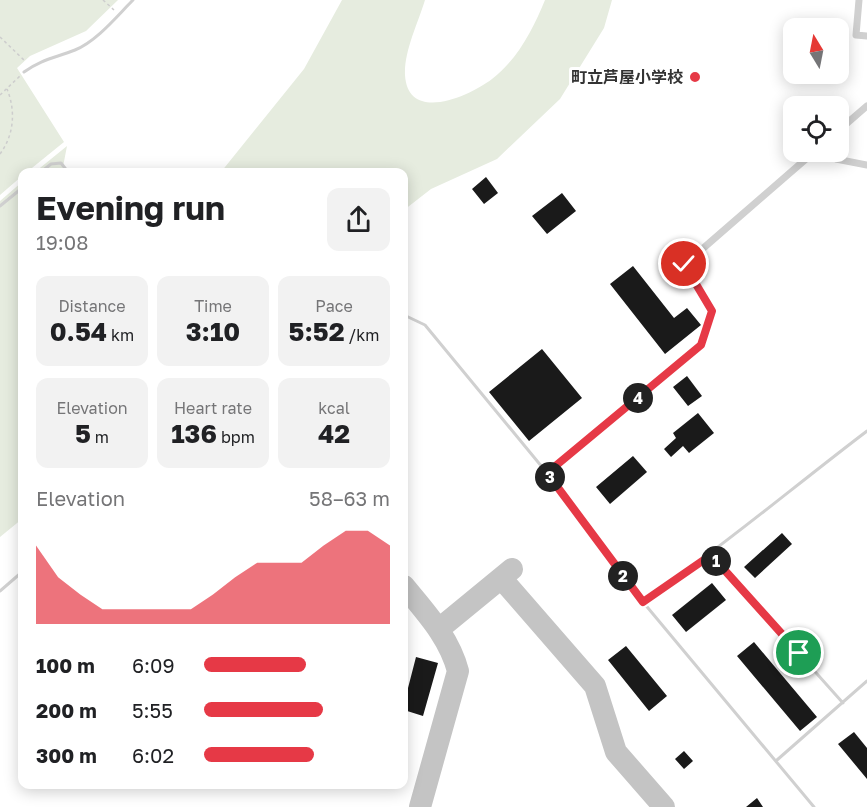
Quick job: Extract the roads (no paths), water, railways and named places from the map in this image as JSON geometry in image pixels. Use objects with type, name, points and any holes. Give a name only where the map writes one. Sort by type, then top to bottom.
[{"type":"street","points":[[859,0],[856,35],[867,36]]},
{"type":"street","points":[[849,122],[867,106]]},
{"type":"street","points":[[700,251],[802,162]]},
{"type":"street","points":[[849,162],[867,165]]},
{"type":"lane","points":[[24,72],[40,60],[76,50],[89,42],[133,0]]},
{"type":"lane","points":[[46,168],[51,164],[61,163],[65,168]]},
{"type":"lane","points":[[0,206],[18,191]]},
{"type":"lane","points":[[547,473],[701,345],[712,311],[684,264],[700,251]]},
{"type":"lane","points":[[408,317],[425,325],[547,473],[643,602],[814,807]]},
{"type":"lane","points":[[643,602],[711,555],[787,491],[867,431]]},
{"type":"lane","points":[[711,555],[843,703]]},
{"type":"lane","points":[[0,591],[18,575]]},
{"type":"lane","points":[[777,760],[867,681]]},
{"type":"place","name":"町立芦屋小学校","points":[[695,77]]}]
